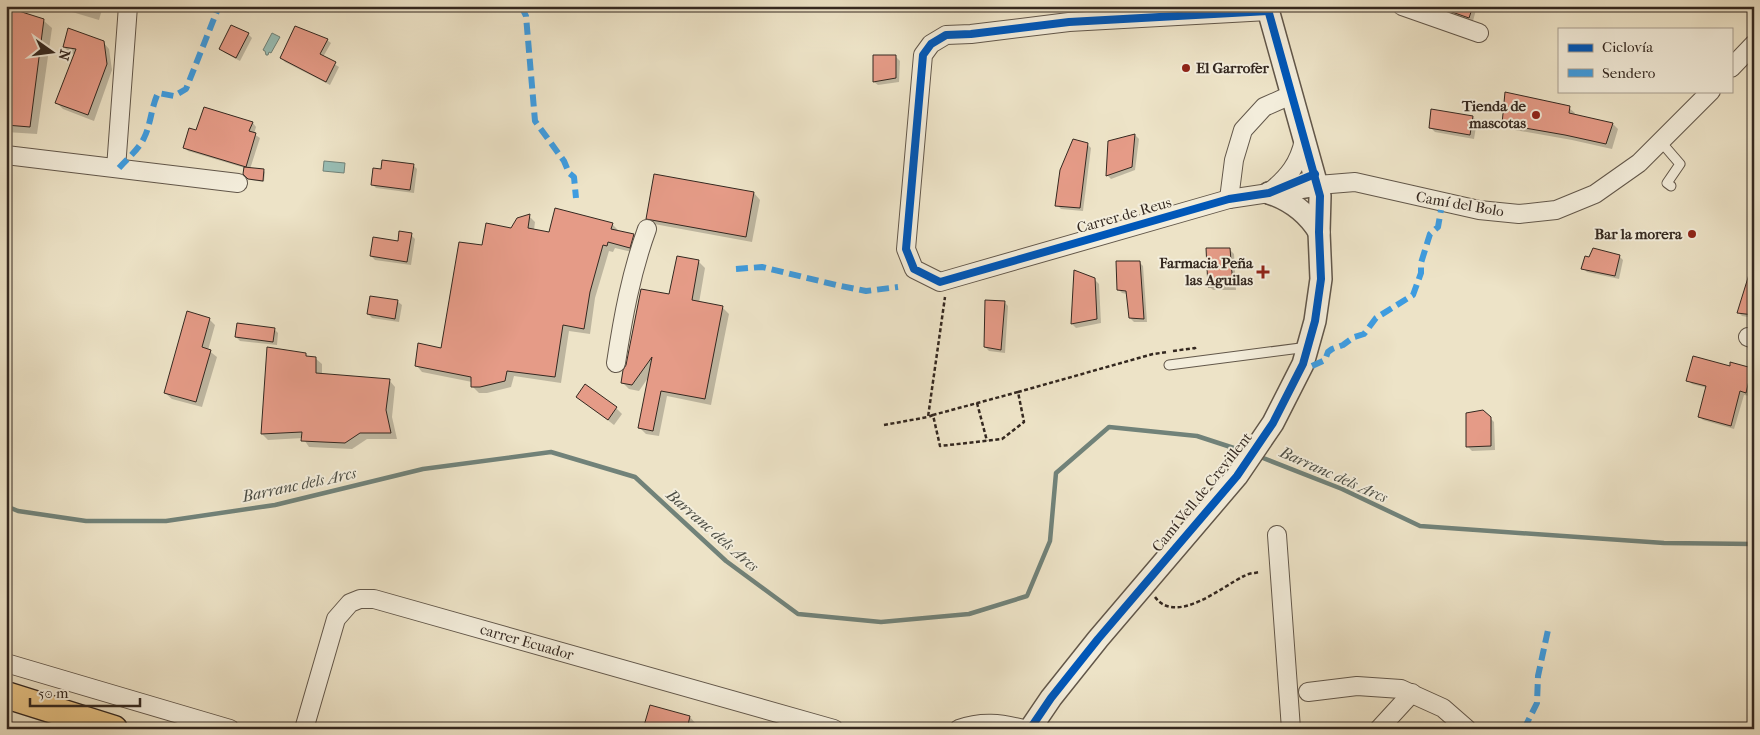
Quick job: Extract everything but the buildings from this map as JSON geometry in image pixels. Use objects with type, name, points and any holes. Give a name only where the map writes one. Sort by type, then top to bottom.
[{"type":"main road","points":[[6,695],[114,729]]},
{"type":"street","points":[[116,168],[128,6]]},
{"type":"street","points":[[1402,6],[1478,33]]},
{"type":"street","points":[[943,287],[914,268],[906,249],[923,55],[931,44],[946,35],[971,34],[1069,22],[1268,9]]},
{"type":"street","name":"Camí Vell de Crevillent","points":[[1030,729],[1051,698],[1092,647],[1237,476],[1273,423],[1303,364],[1315,321],[1321,279],[1320,196],[1268,9]]},
{"type":"street","points":[[1732,67],[1754,44]]},
{"type":"street","name":"Camí del Bolo","points":[[1316,179],[1355,182],[1479,210],[1519,214],[1556,210],[1595,194],[1639,164],[1710,92]]},
{"type":"street","points":[[1229,199],[1234,160],[1243,130],[1264,107],[1291,95]]},
{"type":"street","points":[[1269,193],[1284,180],[1296,165],[1301,155],[1304,140]]},
{"type":"street","points":[[6,155],[238,183]]},
{"type":"street","points":[[1269,193],[1316,179]]},
{"type":"street","points":[[1269,193],[1279,196],[1297,208],[1312,221],[1319,232]]},
{"type":"street","name":"Carrer de Reus","points":[[943,287],[1229,199],[1269,193]]},
{"type":"street","points":[[616,362],[628,290],[636,258],[647,229]]},
{"type":"street","points":[[1277,534],[1291,729]]},
{"type":"street","name":"carrer Ecuador","points":[[304,729],[336,620],[350,603],[360,599],[374,599],[834,729]]},
{"type":"street","points":[[6,664],[230,729]]},
{"type":"street","points":[[1308,692],[1357,686],[1401,689],[1443,708],[1468,729]]},
{"type":"street","points":[[1379,729],[1412,694]]},
{"type":"street","points":[[960,729],[973,724],[990,723],[1006,724],[1023,729]]},
{"type":"lane","points":[[1661,142],[1680,164],[1667,183],[1671,186]]},
{"type":"lane","points":[[1169,365],[1308,347]]},
{"type":"path","points":[[928,417],[943,287]]},
{"type":"path","points":[[884,425],[928,417],[1153,354],[1195,348],[1200,361]]},
{"type":"path","points":[[934,415],[940,446],[1002,438],[1024,422],[1018,392]]},
{"type":"path","points":[[977,403],[987,441]]},
{"type":"path","points":[[1145,584],[1158,601],[1178,608],[1197,603],[1245,575],[1260,572]]},
{"type":"water","points":[[272,33],[280,37],[271,53],[269,52],[266,55],[263,50]]},
{"type":"water","points":[[324,161],[345,163],[344,173],[323,171]]},
{"type":"waterway","name":"Barranc dels Arcs","points":[[6,506],[18,511],[86,521],[166,521],[275,505],[423,469],[551,452],[635,477],[726,561],[798,614],[881,622],[969,614],[1027,596],[1050,541],[1056,473],[1109,427],[1197,436],[1246,452]]},
{"type":"waterway","name":"Barranc dels Arcs","points":[[1258,456],[1342,489],[1420,526],[1664,543],[1754,544]]},
{"type":"marked path","points":[[119,168],[142,142],[158,93],[174,96],[186,89],[219,6]]},
{"type":"marked path","points":[[521,6],[526,16],[535,121],[564,161],[569,173],[574,177],[576,198]]},
{"type":"marked path","points":[[1312,366],[1325,360],[1328,352],[1332,349],[1343,345],[1354,337],[1364,334],[1376,318],[1413,295],[1421,273],[1421,263],[1430,234],[1438,227],[1441,210]]},
{"type":"marked path","points":[[736,269],[762,267],[866,291],[898,287]]},
{"type":"marked path","points":[[1524,729],[1537,703],[1538,676],[1548,630]]},
{"type":"cycle path","points":[[1030,729],[1051,698],[1098,639],[1237,476],[1273,423],[1303,364],[1315,321],[1321,279],[1320,196],[1267,6]]},
{"type":"cycle path","points":[[1268,11],[1069,22],[971,34],[946,35],[931,44],[923,55],[906,249],[914,269],[940,282],[1229,199],[1269,193],[1315,174]]},
{"type":"place","name":"El Garrofer","points":[[1186,68]]},
{"type":"place","name":"Tienda de mascotas","points":[[1536,115]]},
{"type":"place","name":"Bar la morera","points":[[1692,234]]},
{"type":"place","name":"Farmacia Peña las Aguilas","points":[[1263,272]]}]
